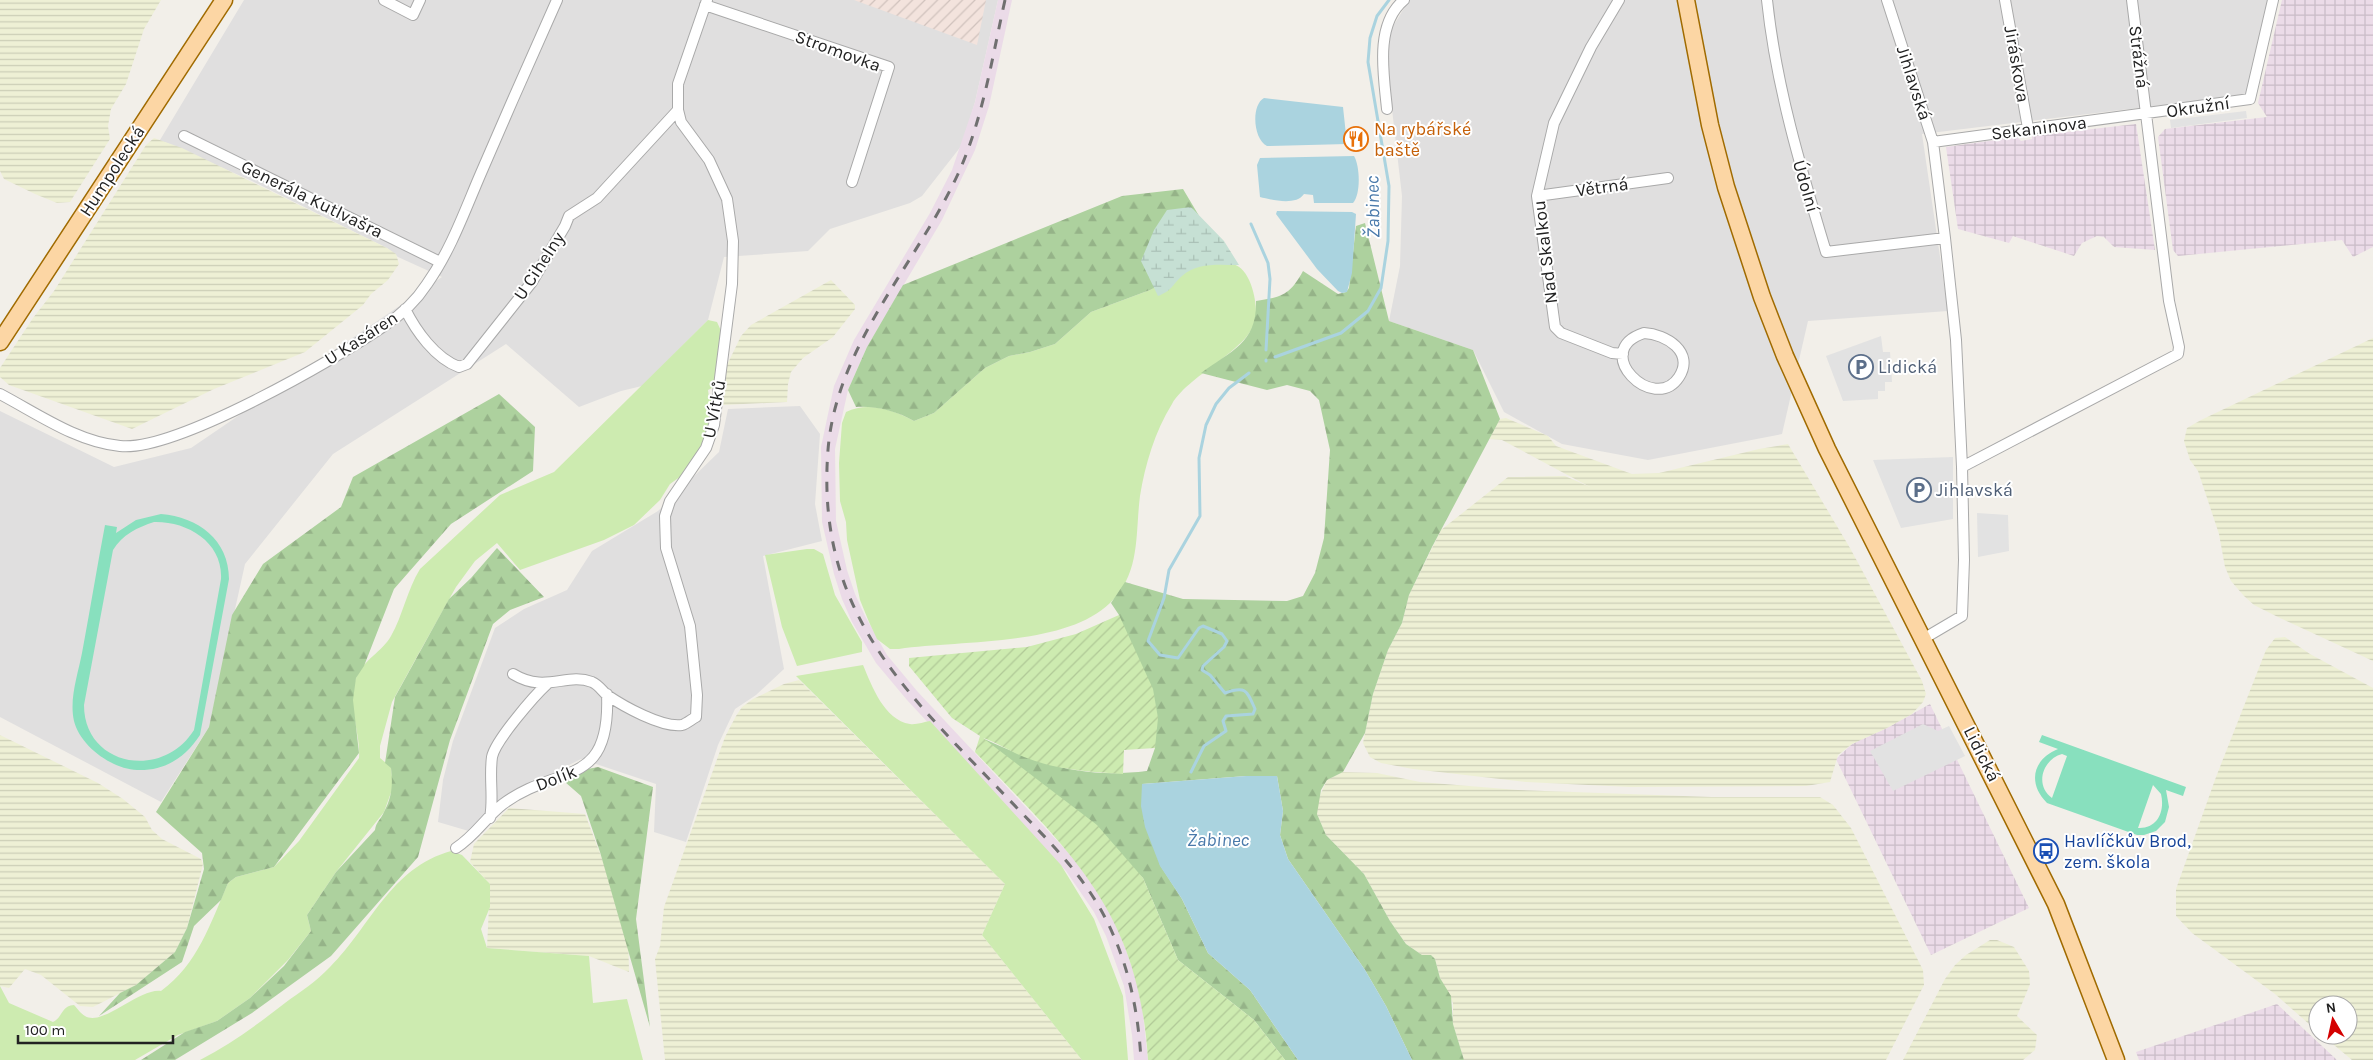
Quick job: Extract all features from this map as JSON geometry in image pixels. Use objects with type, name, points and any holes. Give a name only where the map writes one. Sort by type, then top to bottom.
[{"type":"main road","name":"Humpolecká","points":[[0,342],[224,0]]},
{"type":"main road","name":"Lidická","points":[[1686,0],[1714,142],[1728,196],[1762,297],[1785,356],[1823,440],[1922,639],[2030,846],[2056,904],[2116,1060]]},
{"type":"street","points":[[384,0],[413,15],[420,0]]},
{"type":"street","name":"U Kasáren","points":[[0,394],[84,439],[121,447],[138,446],[176,435],[228,413],[308,371],[385,326],[406,309],[427,284],[450,245],[557,0]]},
{"type":"street","points":[[1387,109],[1382,47],[1391,19],[1404,0]]},
{"type":"street","name":"Nad Skalkou","points":[[1619,0],[1592,47],[1554,123],[1537,196],[1555,327],[1561,333],[1612,353],[1623,354]]},
{"type":"street","name":"Údolní","points":[[1767,0],[1771,39],[1793,142],[1826,252],[1945,238]]},
{"type":"street","name":"Jihlavská","points":[[1887,0],[1932,142],[1956,340],[1962,466],[1964,560],[1962,616],[1922,639]]},
{"type":"street","name":"Jiráskova","points":[[2005,0],[2028,128]]},
{"type":"street","name":"Strážná","points":[[1962,466],[2178,354],[2179,347],[2169,300],[2132,0]]},
{"type":"street","name":"Okružní","points":[[2146,114],[2250,99],[2273,0]]},
{"type":"street","name":"U Vítků","points":[[607,694],[656,721],[682,725],[696,717],[696,671],[690,626],[666,548],[665,516],[670,501],[706,448],[714,425],[728,324],[733,241],[731,215],[721,182],[681,122],[678,110],[678,84],[706,3]]},
{"type":"street","name":"Stromovka","points":[[706,3],[889,67],[852,182]]},
{"type":"street","name":"U Cihelny","points":[[406,309],[422,337],[436,351],[454,365],[459,367],[466,364],[532,282],[569,216],[596,198],[678,110]]},
{"type":"street","name":"Sekaninova","points":[[1932,142],[2146,114]]},
{"type":"street","name":"Generála Kutlvašra","points":[[184,136],[440,262]]},
{"type":"street","name":"Větrná","points":[[1537,196],[1668,178]]},
{"type":"street","points":[[1644,334],[1662,336],[1677,346],[1681,354],[1682,370],[1672,384],[1665,387],[1648,387],[1631,377],[1623,364],[1623,354],[1629,342],[1636,336],[1644,334]]},
{"type":"street","points":[[513,674],[522,680],[547,684],[583,680],[595,684],[607,694]]},
{"type":"street","points":[[490,819],[492,803],[489,786],[494,752],[537,693],[547,684]]},
{"type":"street","name":"Dolík","points":[[456,848],[470,839],[502,805],[528,788],[582,769],[596,756],[607,723],[607,694]]},
{"type":"shaded area","points":[[244,0],[998,0],[975,102],[962,145],[922,196],[910,203],[830,229],[808,251],[724,257],[708,320],[642,386],[621,391],[579,407],[506,344],[333,454],[245,564],[209,727],[161,802],[0,717],[0,411],[114,467],[191,448],[442,277],[398,257],[387,248],[252,181],[160,140]]},
{"type":"shaded area","points":[[854,0],[986,0],[977,45]]},
{"type":"shaded area","points":[[998,0],[1012,0],[989,106],[975,150],[942,220],[867,347],[848,390],[835,449],[836,521],[847,570],[855,594],[887,655],[917,691],[1077,862],[1106,905],[1119,930],[1137,982],[1142,1005],[1148,1060],[1134,1060],[1124,986],[1106,936],[1094,912],[1066,871],[907,700],[876,663],[852,622],[842,599],[822,522],[821,447],[834,386],[854,340],[930,213],[952,170],[975,102]]},
{"type":"shaded area","points":[[1409,0],[2268,0],[2246,95],[1922,134],[1948,311],[1808,321],[1782,434],[1648,460],[1562,444],[1504,412],[1473,350],[1389,321],[1400,266],[1402,196],[1386,57],[1389,33]]},
{"type":"shaded area","points":[[2282,0],[2373,0],[2373,247],[2353,257],[2342,240],[2178,256],[2173,250],[2158,137],[2165,129],[2267,117],[2258,103]]},
{"type":"shaded area","points":[[2246,111],[2247,118],[2171,128],[2170,120]]},
{"type":"shaded area","points":[[2136,124],[2155,250],[2114,247],[2104,237],[2097,236],[2082,243],[2074,256],[2013,236],[2009,243],[1958,229],[1946,147],[2017,137],[2021,141],[2032,139],[2032,136]]},
{"type":"shaded area","name":"Lidická","points":[[1881,336],[1883,352],[1890,352],[1892,382],[1885,382],[1885,391],[1878,391],[1878,399],[1843,401],[1826,356]]},
{"type":"shaded area","points":[[800,406],[820,434],[815,504],[822,541],[763,556],[784,669],[756,695],[735,709],[718,745],[686,842],[654,832],[656,784],[581,759],[499,800],[472,832],[438,822],[443,780],[453,741],[495,628],[524,609],[567,590],[592,551],[658,511],[719,452],[728,409]]},
{"type":"shaded area","name":"Jihlavská","points":[[1953,457],[1953,519],[1901,528],[1873,460]]},
{"type":"shaded area","points":[[1977,513],[2008,515],[2009,551],[1978,557]]},
{"type":"shaded area","points":[[1930,704],[2029,908],[1931,955],[1836,759],[1852,744],[1887,728]]},
{"type":"shaded area","points":[[1923,724],[1938,731],[1949,726],[1965,756],[1893,791],[1870,751]]},
{"type":"shaded area","points":[[2277,1004],[2308,1033],[2308,1045],[2321,1045],[2337,1060],[2139,1060],[2136,1052]]},
{"type":"green space","points":[[0,0],[161,0],[144,29],[126,84],[111,109],[108,126],[110,139],[70,202],[57,203],[35,194],[4,179],[0,171]]},
{"type":"green space","points":[[154,138],[182,148],[387,248],[396,254],[399,264],[388,280],[371,294],[363,305],[305,352],[214,389],[132,429],[9,385],[0,377],[0,368],[33,318],[54,291],[146,145]]},
{"type":"green space","points":[[1183,189],[1226,261],[1210,259],[1150,290],[1091,312],[1055,344],[1009,356],[985,368],[934,413],[914,421],[886,410],[856,407],[848,390],[867,347],[903,285],[1122,196]]},
{"type":"green space","points":[[1191,207],[1224,241],[1239,265],[1209,265],[1194,268],[1182,276],[1169,290],[1158,296],[1141,261],[1154,230],[1167,210]]},
{"type":"green space","points":[[1365,223],[1389,321],[1473,350],[1500,419],[1432,547],[1409,595],[1402,623],[1388,650],[1373,694],[1365,733],[1343,772],[1327,780],[1321,790],[1317,814],[1326,835],[1364,874],[1390,921],[1406,944],[1422,955],[1431,955],[1435,959],[1440,978],[1451,996],[1453,1024],[1464,1060],[1412,1060],[1386,1006],[1365,970],[1288,859],[1280,835],[1283,811],[1277,776],[1246,776],[1142,784],[1160,865],[1182,899],[1208,953],[1250,990],[1298,1060],[1285,1060],[1254,1020],[1178,960],[1143,878],[1025,771],[980,737],[1021,755],[1061,767],[1102,773],[1147,771],[1155,748],[1119,615],[1111,603],[1125,582],[1183,599],[1287,601],[1303,596],[1315,573],[1324,538],[1330,450],[1319,400],[1310,391],[1287,385],[1267,390],[1201,373],[1232,351],[1247,336],[1252,327],[1256,301],[1284,294],[1294,285],[1303,271],[1338,294],[1346,292],[1349,288],[1356,226]]},
{"type":"green space","points":[[1195,263],[1233,264],[1244,272],[1254,294],[1256,316],[1253,328],[1233,350],[1192,382],[1172,404],[1166,414],[1156,437],[1145,472],[1140,496],[1135,553],[1132,566],[1120,591],[1110,603],[1090,617],[1039,635],[899,649],[890,649],[877,639],[860,600],[847,540],[846,522],[840,501],[839,463],[842,423],[846,412],[863,407],[881,408],[898,413],[914,421],[934,413],[985,368],[1009,356],[1055,344],[1091,312],[1150,290]]},
{"type":"green space","points":[[831,280],[855,305],[855,309],[833,337],[803,358],[791,372],[787,402],[723,405],[727,365],[741,336],[751,325]]},
{"type":"green space","points":[[708,320],[717,322],[722,333],[716,386],[708,390],[709,397],[714,399],[705,445],[684,474],[670,484],[660,500],[634,525],[604,540],[520,570],[497,543],[475,561],[456,587],[392,702],[380,746],[380,758],[391,767],[393,787],[384,812],[336,872],[307,915],[311,931],[288,960],[250,998],[217,1021],[178,1035],[135,1060],[0,1060],[0,986],[9,1003],[53,1022],[67,1007],[74,1005],[85,1016],[93,1018],[111,1012],[142,995],[161,991],[185,969],[209,928],[228,883],[236,877],[274,867],[299,841],[359,758],[353,708],[353,688],[356,678],[363,666],[383,647],[391,636],[420,569],[500,495],[554,472]]},
{"type":"green space","points":[[2373,338],[2373,661],[2254,605],[2231,581],[2225,567],[2219,534],[2198,471],[2190,460],[2184,441],[2187,428],[2201,420]]},
{"type":"green space","points":[[499,394],[535,427],[533,471],[451,524],[394,589],[364,666],[356,678],[353,700],[359,753],[274,867],[236,877],[228,883],[221,900],[194,926],[182,962],[99,1016],[120,993],[136,985],[175,952],[187,928],[204,869],[202,853],[156,812],[209,727],[232,615],[263,564],[341,507],[353,477]]},
{"type":"green space","points":[[1506,418],[1548,436],[1556,446],[1632,474],[1659,473],[1788,444],[1850,548],[1922,681],[1926,694],[1923,702],[1912,714],[1852,744],[1838,755],[1830,782],[1806,786],[1630,787],[1526,782],[1413,769],[1381,763],[1370,757],[1363,743],[1373,694],[1388,650],[1402,623],[1409,595],[1441,530],[1508,477],[1565,476],[1590,487],[1502,440],[1489,439],[1500,419]]},
{"type":"green space","points":[[161,514],[175,516],[199,526],[209,533],[224,553],[228,565],[229,579],[200,735],[181,756],[165,765],[147,770],[127,769],[108,761],[98,754],[77,730],[73,713],[75,687],[105,525],[117,527],[116,533],[136,520]],"holes":[[[154,522],[179,525],[190,530],[201,536],[209,544],[216,554],[220,566],[221,579],[194,730],[180,746],[163,756],[145,761],[127,759],[110,753],[97,742],[87,726],[84,705],[113,550],[121,540],[136,529]]]},
{"type":"green space","points":[[497,548],[544,597],[510,610],[493,624],[450,740],[418,857],[331,956],[252,1013],[175,1060],[141,1060],[185,1032],[217,1021],[250,998],[284,966],[311,931],[307,915],[336,872],[375,830],[389,801],[392,774],[391,768],[385,763],[395,697],[449,599],[471,578]]},
{"type":"green space","points":[[814,549],[823,554],[835,595],[862,642],[862,652],[797,666],[782,627],[765,555]]},
{"type":"green space","points":[[1119,615],[1153,689],[1158,718],[1155,748],[1124,750],[1123,774],[1048,765],[1024,757],[983,738],[1097,825],[1143,878],[1178,960],[1254,1020],[1285,1060],[1148,1060],[1142,1008],[1131,963],[1115,924],[1094,888],[1070,855],[975,752],[980,736],[952,718],[909,666],[909,658],[1027,647],[1076,634]]},
{"type":"green space","points":[[2285,637],[2310,654],[2373,688],[2373,1060],[2352,1060],[2334,1045],[2358,1045],[2358,995],[2308,995],[2308,1023],[2275,994],[2192,933],[2176,916],[2176,889],[2216,777],[2266,650],[2275,638]]},
{"type":"green space","points":[[863,665],[875,692],[886,709],[901,721],[910,724],[930,721],[1061,865],[1094,919],[1123,996],[1128,1060],[1082,1060],[982,935],[1005,884],[796,676]]},
{"type":"green space","points":[[799,680],[1005,884],[982,935],[1082,1060],[665,1060],[655,959],[660,946],[664,907],[725,737],[736,716],[742,707],[753,699],[784,684]]},
{"type":"green space","points":[[0,735],[98,783],[123,799],[145,817],[152,830],[162,839],[201,859],[203,864],[187,928],[175,952],[136,985],[93,1007],[80,1006],[41,975],[25,969],[9,988],[0,986]]},
{"type":"green space","points":[[2042,735],[2186,787],[2183,796],[2166,790],[2169,807],[2165,822],[2156,831],[2144,835],[2137,835],[2047,803],[2037,788],[2036,772],[2038,765],[2043,759],[2058,749],[2039,742]],"holes":[[[2062,754],[2067,756],[2052,798],[2046,793],[2043,786],[2043,773],[2050,761]],[[2153,785],[2161,794],[2161,812],[2151,826],[2138,828]]]},
{"type":"green space","points":[[598,767],[653,787],[636,919],[650,1027],[600,852],[581,796],[557,775]]},
{"type":"green space","points":[[1343,772],[1377,773],[1420,782],[1518,790],[1712,797],[1820,797],[1833,805],[1851,828],[1923,970],[1924,985],[1886,1060],[1464,1060],[1453,1024],[1453,1003],[1440,978],[1435,959],[1431,955],[1422,955],[1406,944],[1390,921],[1364,874],[1326,835],[1317,814],[1318,800],[1327,780]]},
{"type":"green space","points":[[509,808],[585,814],[628,927],[629,972],[589,956],[487,948],[490,884],[470,862],[474,844]]},
{"type":"green space","points":[[451,851],[462,855],[490,884],[490,907],[481,929],[487,948],[589,956],[593,1003],[627,999],[643,1060],[200,1060],[244,1033],[314,982],[344,951],[397,884],[430,859]]},
{"type":"green space","points":[[1990,940],[1997,940],[2014,947],[2029,971],[2030,984],[2017,1016],[2037,1035],[2035,1050],[2023,1060],[1903,1060],[1945,979],[1955,965],[1966,955]]},
{"type":"water","points":[[1264,98],[1343,107],[1347,144],[1267,146],[1259,137],[1255,122],[1257,107]]},
{"type":"water","points":[[1354,156],[1358,166],[1359,180],[1356,199],[1353,203],[1314,203],[1313,195],[1304,194],[1300,198],[1290,201],[1277,201],[1260,197],[1257,165],[1260,158]]},
{"type":"water","points":[[1277,211],[1352,212],[1356,214],[1352,273],[1347,292],[1342,293],[1338,291],[1317,269],[1276,214]]},
{"type":"water","name":"Žabinec","points":[[1246,776],[1277,776],[1283,811],[1280,835],[1288,859],[1365,970],[1386,1006],[1412,1060],[1298,1060],[1250,990],[1208,953],[1182,899],[1160,866],[1145,827],[1141,806],[1142,784]]},
{"type":"waterway","name":"Žabinec","points":[[1275,357],[1341,333],[1368,311],[1381,288],[1388,241],[1389,186],[1368,62],[1370,38],[1377,16],[1389,0]]},
{"type":"waterway","points":[[1251,224],[1268,263],[1270,279],[1266,350]]},
{"type":"waterway","name":"Žabinec","points":[[1191,772],[1204,746],[1226,731],[1223,721],[1226,716],[1253,714],[1255,709],[1245,691],[1237,690],[1225,693],[1210,675],[1202,670],[1203,666],[1224,647],[1227,641],[1222,634],[1203,626],[1199,628],[1178,658],[1160,655],[1148,641],[1164,598],[1169,570],[1200,516],[1199,458],[1206,425],[1216,404],[1229,388],[1249,373]]},
{"type":"railway","points":[[1005,0],[991,66],[967,153],[941,208],[880,307],[846,376],[834,412],[828,450],[828,509],[837,561],[854,608],[878,650],[941,729],[1062,856],[1083,882],[1101,910],[1118,946],[1130,983],[1137,1021],[1141,1060]]},
{"type":"place","name":"Na rybářské baště","points":[[1356,139]]},
{"type":"place","name":"Lidická","points":[[1861,367]]},
{"type":"place","name":"Jihlavská","points":[[1919,490]]},
{"type":"place","name":"Havlíčkův Brod, zem. škola","points":[[2046,851]]}]
